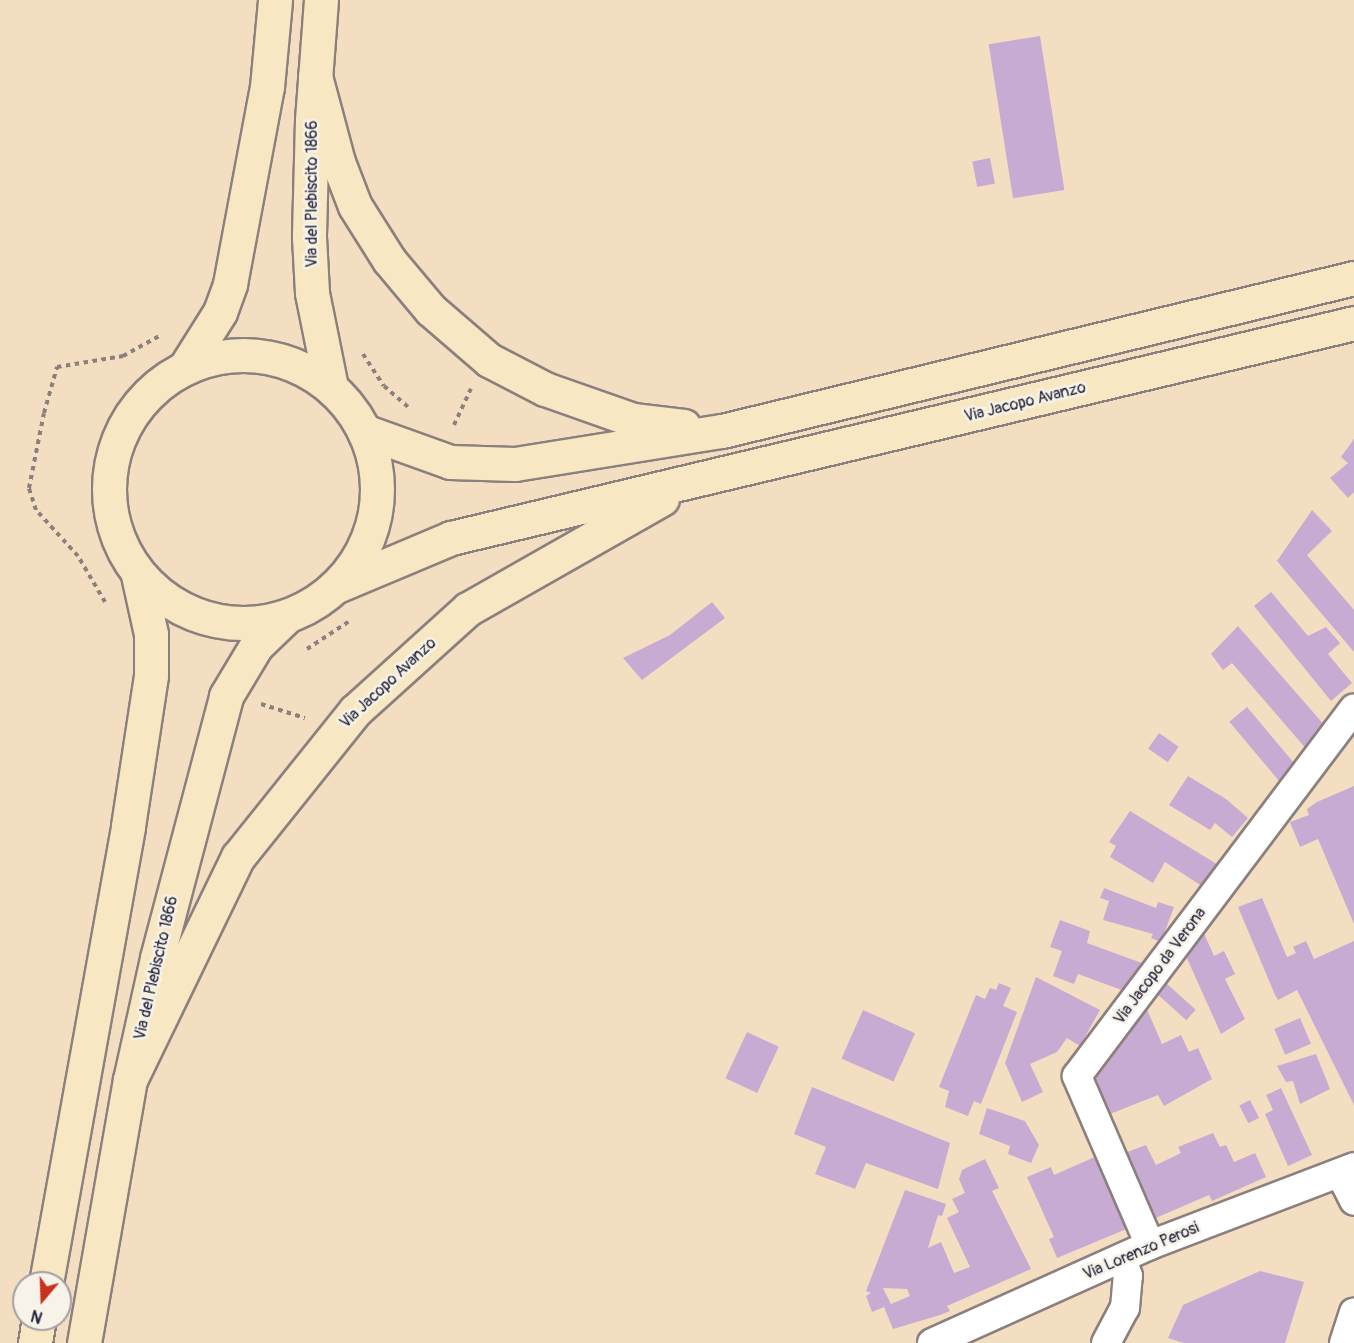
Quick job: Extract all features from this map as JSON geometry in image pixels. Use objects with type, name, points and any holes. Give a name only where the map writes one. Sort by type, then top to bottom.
[{"type":"main road","points":[[186,366],[220,312],[230,284],[267,87],[275,0]]},
{"type":"main road","name":"Via del Plebiscito 1866","points":[[321,0],[315,76],[309,237],[312,293],[331,387]]},
{"type":"main road","points":[[315,76],[338,162],[355,206],[388,260],[431,310],[489,360],[545,389],[633,420],[722,431]]},
{"type":"main road","points":[[364,432],[450,462],[515,464],[722,431],[1354,278]]},
{"type":"main road","name":"Via Jacopo Avanzo","points":[[337,586],[451,538],[1354,323]]},
{"type":"main road","points":[[48,1271],[128,826],[151,675],[151,634],[138,575],[114,528],[108,496],[110,465],[119,434],[136,407],[159,384],[186,366],[211,358],[262,356],[294,365],[331,387],[364,432],[375,464],[377,497],[372,530],[357,560],[337,586],[313,604],[286,617],[255,624],[212,619],[191,613],[162,597],[138,575]]},
{"type":"main road","name":"Via Jacopo Avanzo","points":[[130,1080],[238,857],[355,711],[468,609],[695,481]]},
{"type":"main road","name":"Via del Plebiscito 1866","points":[[84,1343],[130,1080],[157,958],[226,696],[256,646],[286,617]]},
{"type":"street","name":"Via Jacopo da Verona","points":[[1150,1245],[1077,1076],[1354,709]]},
{"type":"street","name":"Via Lorenzo Perosi","points":[[932,1343],[1150,1245],[1347,1170]]},
{"type":"street","points":[[1347,1170],[1354,1201]]},
{"type":"street","points":[[1106,1343],[1125,1308],[1128,1276],[1122,1259]]},
{"type":"street","points":[[1344,1343],[1354,1313]]},
{"type":"path","points":[[108,611],[78,556],[36,510],[29,488],[44,413],[57,367],[123,356],[166,330]]},
{"type":"path","points":[[358,343],[384,386],[416,415]]},
{"type":"path","points":[[444,424],[453,428]]},
{"type":"path","points":[[303,652],[355,617]]},
{"type":"path","points":[[266,696],[261,705],[312,720]]},
{"type":"building","points":[[1040,36],[1064,190],[1013,198],[989,44]]},
{"type":"building","points":[[990,158],[995,184],[977,187],[972,161]]},
{"type":"building","points":[[1354,439],[1354,492],[1348,498],[1330,478],[1348,463],[1341,457]]},
{"type":"building","points":[[1312,510],[1332,531],[1307,555],[1354,610],[1354,652],[1277,561]]},
{"type":"building","points":[[1271,592],[1308,636],[1326,627],[1340,643],[1328,654],[1352,683],[1331,701],[1254,606]]},
{"type":"building","points":[[712,602],[725,618],[642,680],[623,658],[670,635]]},
{"type":"building","points":[[1238,626],[1326,727],[1308,751],[1232,663],[1223,670],[1211,654]]},
{"type":"building","points":[[1247,707],[1297,767],[1280,782],[1229,722]]},
{"type":"building","points":[[1159,733],[1179,747],[1168,762],[1148,749]]},
{"type":"building","points":[[1188,776],[1226,799],[1248,818],[1232,837],[1215,823],[1210,830],[1169,805]]},
{"type":"building","points":[[1354,786],[1354,924],[1318,839],[1300,847],[1290,822],[1309,815],[1307,809],[1317,802]]},
{"type":"building","points":[[1130,811],[1220,866],[1205,888],[1165,862],[1153,883],[1110,857],[1116,846],[1109,842]]},
{"type":"building","points":[[1104,888],[1156,908],[1158,902],[1174,907],[1161,942],[1151,938],[1153,934],[1103,920],[1109,901],[1100,898]]},
{"type":"building","points":[[1262,898],[1287,957],[1296,953],[1293,947],[1306,941],[1314,959],[1354,941],[1354,1105],[1297,990],[1278,1000],[1275,995],[1238,907]]},
{"type":"building","points":[[1060,920],[1090,931],[1087,943],[1150,966],[1130,993],[1078,974],[1074,984],[1053,976],[1062,951],[1050,947]]},
{"type":"building","points":[[1202,929],[1214,956],[1224,951],[1235,974],[1225,979],[1245,1019],[1221,1034],[1185,954]]},
{"type":"building","points":[[1036,977],[1100,1010],[1080,1046],[1067,1038],[1057,1052],[1030,1064],[1043,1092],[1022,1102],[1005,1063]]},
{"type":"building","points":[[999,983],[1011,988],[1003,1006],[1017,1012],[981,1104],[974,1101],[968,1116],[945,1107],[949,1091],[939,1087],[976,995],[985,999],[990,988],[996,990]]},
{"type":"building","points":[[1166,983],[1196,1010],[1186,1020],[1157,993]]},
{"type":"building","points":[[1145,1005],[1162,1044],[1181,1035],[1189,1052],[1198,1048],[1212,1079],[1164,1106],[1158,1095],[1105,1116],[1088,1078],[1099,1065],[1112,1058],[1109,1050],[1129,1035],[1126,1027]]},
{"type":"building","points":[[863,1010],[915,1033],[894,1082],[841,1058]]},
{"type":"building","points":[[1300,1018],[1311,1044],[1285,1055],[1274,1029]]},
{"type":"building","points":[[747,1032],[779,1047],[757,1093],[725,1078]]},
{"type":"building","points":[[1316,1054],[1330,1089],[1300,1104],[1293,1081],[1286,1082],[1277,1066]]},
{"type":"building","points":[[812,1087],[950,1143],[938,1189],[866,1163],[855,1189],[815,1174],[826,1147],[794,1134]]},
{"type":"building","points":[[1281,1088],[1312,1155],[1288,1166],[1265,1114],[1273,1110],[1266,1095]]},
{"type":"building","points":[[1250,1100],[1259,1118],[1248,1123],[1239,1105]]},
{"type":"building","points":[[987,1108],[1025,1121],[1039,1145],[1031,1163],[1008,1154],[1010,1146],[979,1134]]},
{"type":"building","points":[[1213,1133],[1220,1147],[1226,1145],[1234,1162],[1255,1153],[1266,1177],[1212,1201],[1209,1195],[1151,1220],[1122,1154],[1146,1145],[1156,1165],[1181,1153],[1178,1147]]},
{"type":"building","points":[[1097,1156],[1129,1228],[1057,1258],[1049,1239],[1054,1237],[1027,1177],[1051,1167],[1054,1175]]},
{"type":"building","points":[[985,1159],[999,1188],[992,1191],[1031,1269],[947,1306],[950,1311],[893,1329],[884,1307],[872,1312],[866,1296],[871,1293],[866,1291],[905,1190],[946,1204],[942,1216],[938,1215],[928,1248],[941,1242],[954,1273],[970,1267],[947,1218],[959,1212],[952,1199],[965,1193],[959,1179],[962,1170]],"holes":[[[883,1288],[907,1289],[910,1296],[891,1304]]]},
{"type":"building","points":[[1260,1271],[1304,1282],[1285,1343],[1184,1343],[1168,1338],[1183,1305]]}]
